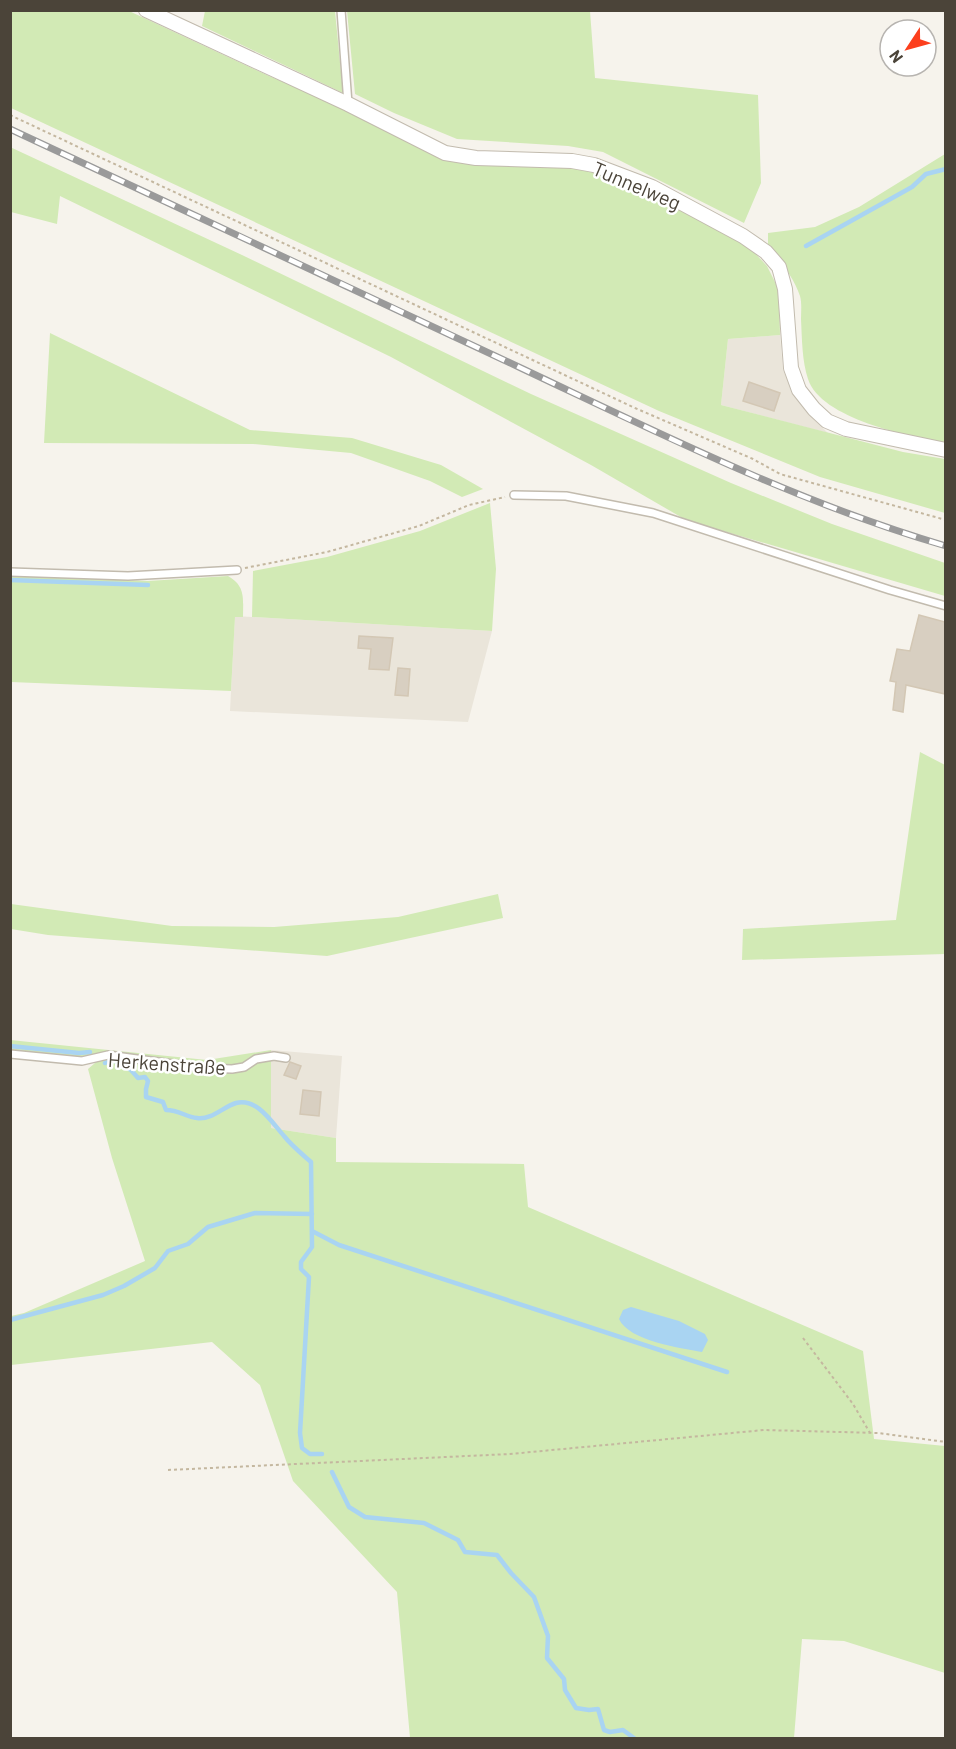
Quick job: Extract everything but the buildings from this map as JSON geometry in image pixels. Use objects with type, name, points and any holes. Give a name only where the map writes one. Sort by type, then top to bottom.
[{"type":"street","name":"Tunnelweg","points":[[146,10],[348,104],[445,153],[476,158],[572,161],[594,165],[652,187],[743,236],[766,252],[779,267],[785,289],[791,368],[799,390],[814,409],[827,421],[846,429],[945,450]]},
{"type":"lane","points":[[341,10],[348,104]]},
{"type":"lane","points":[[514,495],[566,496],[653,513],[945,606]]},
{"type":"lane","points":[[10,572],[128,576],[237,570]]},
{"type":"lane","name":"Herkenstraße","points":[[10,1054],[82,1061],[108,1055],[202,1068],[232,1069],[244,1066],[256,1059],[274,1056],[286,1058]]},
{"type":"path","points":[[10,115],[635,408],[753,459],[780,474],[945,520]]},
{"type":"path","points":[[237,570],[327,552],[419,526],[469,505],[514,495]]},
{"type":"path","points":[[803,1338],[853,1404],[870,1433]]},
{"type":"path","points":[[168,1470],[510,1454],[764,1430],[870,1433],[945,1442]]},
{"type":"shaded area","points":[[780,335],[783,370],[794,395],[813,419],[828,433],[721,405],[728,339]]},
{"type":"shaded area","points":[[235,616],[492,631],[468,722],[230,711]]},
{"type":"shaded area","points":[[271,1050],[342,1056],[336,1138],[271,1128]]},
{"type":"green space","points":[[10,11],[129,11],[269,76],[357,113],[437,155],[458,162],[572,168],[593,172],[662,200],[749,247],[767,266],[779,290],[780,335],[728,339],[721,405],[903,452],[945,459],[945,513],[820,477],[659,411],[11,108]]},
{"type":"green space","points":[[205,11],[335,11],[343,93],[202,26]]},
{"type":"green space","points":[[347,11],[590,11],[595,78],[758,95],[761,183],[744,223],[603,152],[568,146],[457,139],[355,94]]},
{"type":"green space","points":[[10,147],[531,394],[731,483],[832,524],[945,563],[945,596],[686,520],[591,465],[391,357],[60,196],[57,224],[11,212]]},
{"type":"green space","points":[[945,154],[945,443],[910,436],[868,423],[830,405],[816,393],[808,379],[805,365],[800,296],[782,263],[768,246],[768,233],[815,227],[859,207]]},
{"type":"green space","points":[[50,333],[250,430],[352,438],[441,465],[483,489],[462,497],[430,481],[351,453],[253,444],[44,443]]},
{"type":"green space","points":[[490,503],[496,569],[492,631],[252,617],[253,571],[327,557],[420,531]]},
{"type":"green space","points":[[11,576],[148,581],[228,576],[241,589],[243,604],[243,617],[235,617],[231,691],[11,682]]},
{"type":"green space","points":[[920,752],[945,765],[945,954],[742,960],[743,929],[896,920]]},
{"type":"green space","points":[[498,894],[503,918],[327,956],[48,935],[11,929],[11,904],[172,926],[274,927],[398,917]]},
{"type":"green space","points":[[10,1040],[207,1060],[271,1050],[271,1128],[336,1138],[336,1162],[524,1164],[528,1207],[863,1351],[874,1439],[945,1446],[945,1673],[844,1641],[802,1639],[794,1738],[410,1738],[397,1592],[293,1481],[260,1385],[212,1342],[11,1365],[11,1316],[24,1313],[145,1261],[112,1158],[88,1069],[109,1051],[80,1059],[11,1051]]},
{"type":"water","points":[[631,1307],[679,1321],[705,1334],[708,1340],[702,1352],[656,1342],[633,1333],[619,1319],[623,1310]]},
{"type":"waterway","points":[[806,246],[912,187],[926,174],[946,169]]},
{"type":"waterway","points":[[10,580],[148,585]]},
{"type":"waterway","points":[[10,1046],[79,1053],[90,1052]]},
{"type":"waterway","points":[[105,1063],[113,1060],[131,1070],[138,1078],[145,1077],[148,1081],[146,1097],[163,1102],[166,1110],[202,1118],[236,1103],[251,1104],[264,1113],[290,1143],[311,1162],[312,1247],[301,1262],[301,1269],[309,1277],[300,1433],[302,1448],[310,1454],[322,1454]]},
{"type":"waterway","points":[[10,1320],[103,1295],[124,1286],[155,1268],[168,1251],[188,1244],[208,1227],[255,1213],[312,1214]]},
{"type":"waterway","points":[[312,1231],[339,1245],[727,1372]]},
{"type":"waterway","points":[[332,1472],[349,1507],[365,1517],[424,1523],[458,1540],[465,1552],[497,1555],[534,1597],[548,1636],[547,1658],[564,1679],[565,1690],[576,1708],[598,1709],[604,1730],[610,1732],[623,1730],[634,1738]]},
{"type":"railway","points":[[10,129],[731,466],[837,509],[946,546]]}]
